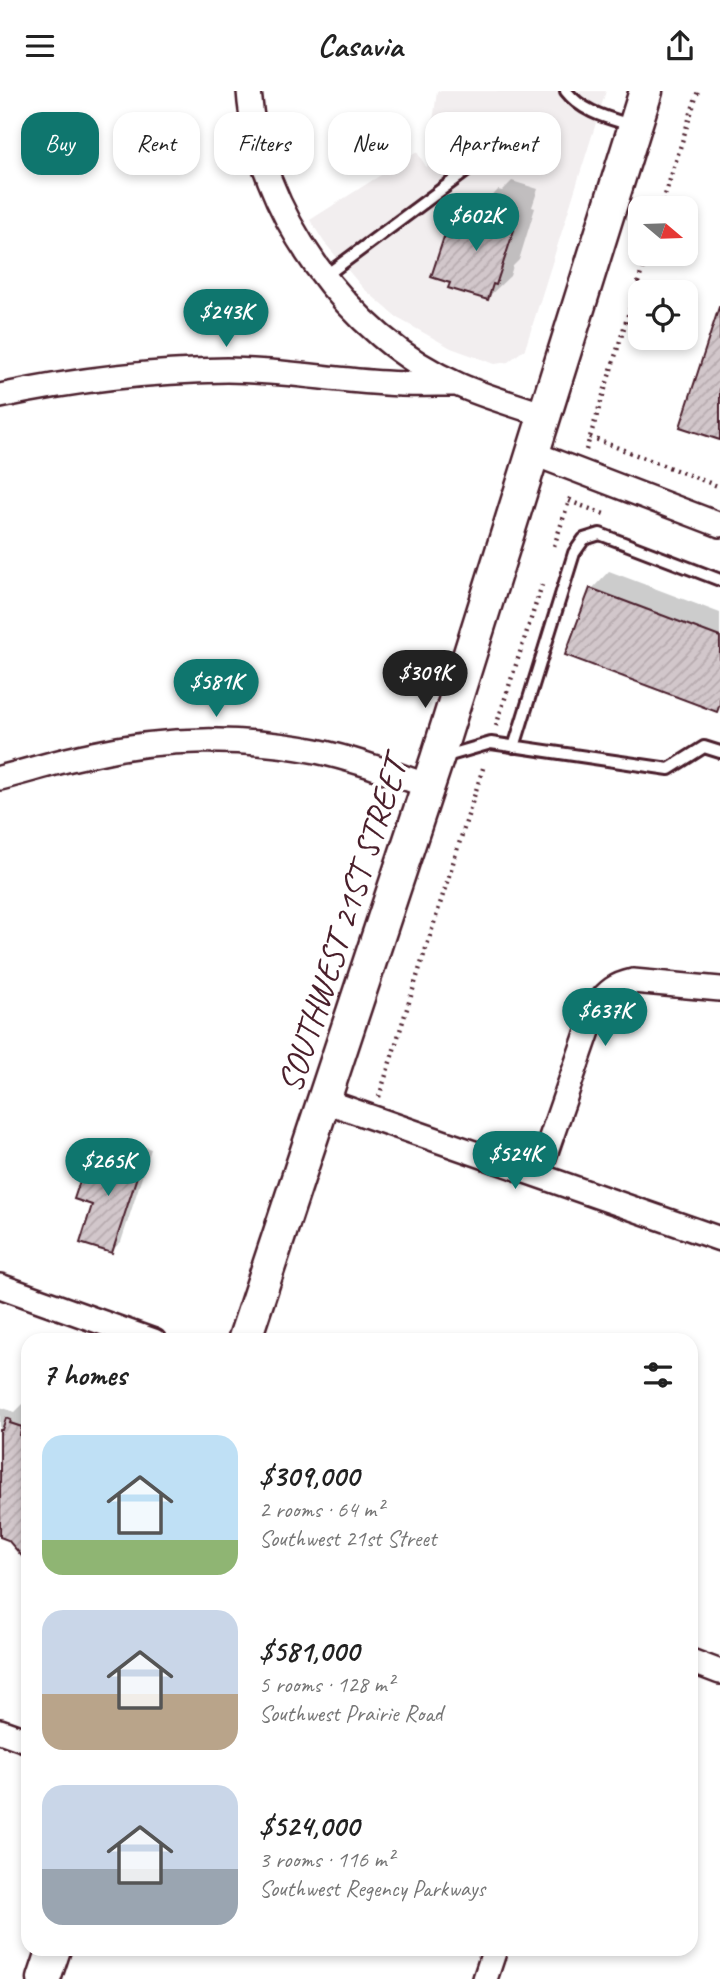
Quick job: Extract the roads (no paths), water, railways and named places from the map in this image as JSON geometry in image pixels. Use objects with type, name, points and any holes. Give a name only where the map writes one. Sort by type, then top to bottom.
[{"type":"main road","name":"SOUTHWEST 21ST STREET","points":[[247,1333],[433,772],[646,91]]},
{"type":"main road","points":[[44,1979],[52,1956]]},
{"type":"street","points":[[248,91],[252,128],[260,157],[280,207],[294,233],[325,277],[359,316],[396,348],[458,384],[544,415]]},
{"type":"street","points":[[0,396],[86,380],[153,373],[228,370],[307,374],[384,383],[458,384]]},
{"type":"street","points":[[532,453],[720,525]]},
{"type":"street","points":[[0,778],[94,753],[158,743],[206,741],[316,751],[369,765],[433,772]]},
{"type":"street","points":[[538,1175],[597,1005],[609,990],[633,981],[720,989]]},
{"type":"street","points":[[325,1101],[720,1239]]},
{"type":"street","points":[[0,1286],[132,1333]]},
{"type":"street","points":[[698,1664],[720,1672]]},
{"type":"street","points":[[0,1731],[21,1738]]},
{"type":"street","points":[[485,1979],[493,1956]]},
{"type":"lane","points":[[566,91],[574,101],[595,114],[636,127]]},
{"type":"lane","points":[[325,277],[461,175]]},
{"type":"lane","points":[[514,747],[574,553],[584,539],[600,534],[720,580]]},
{"type":"lane","points":[[433,772],[491,743],[669,769],[704,747],[720,753]]}]
